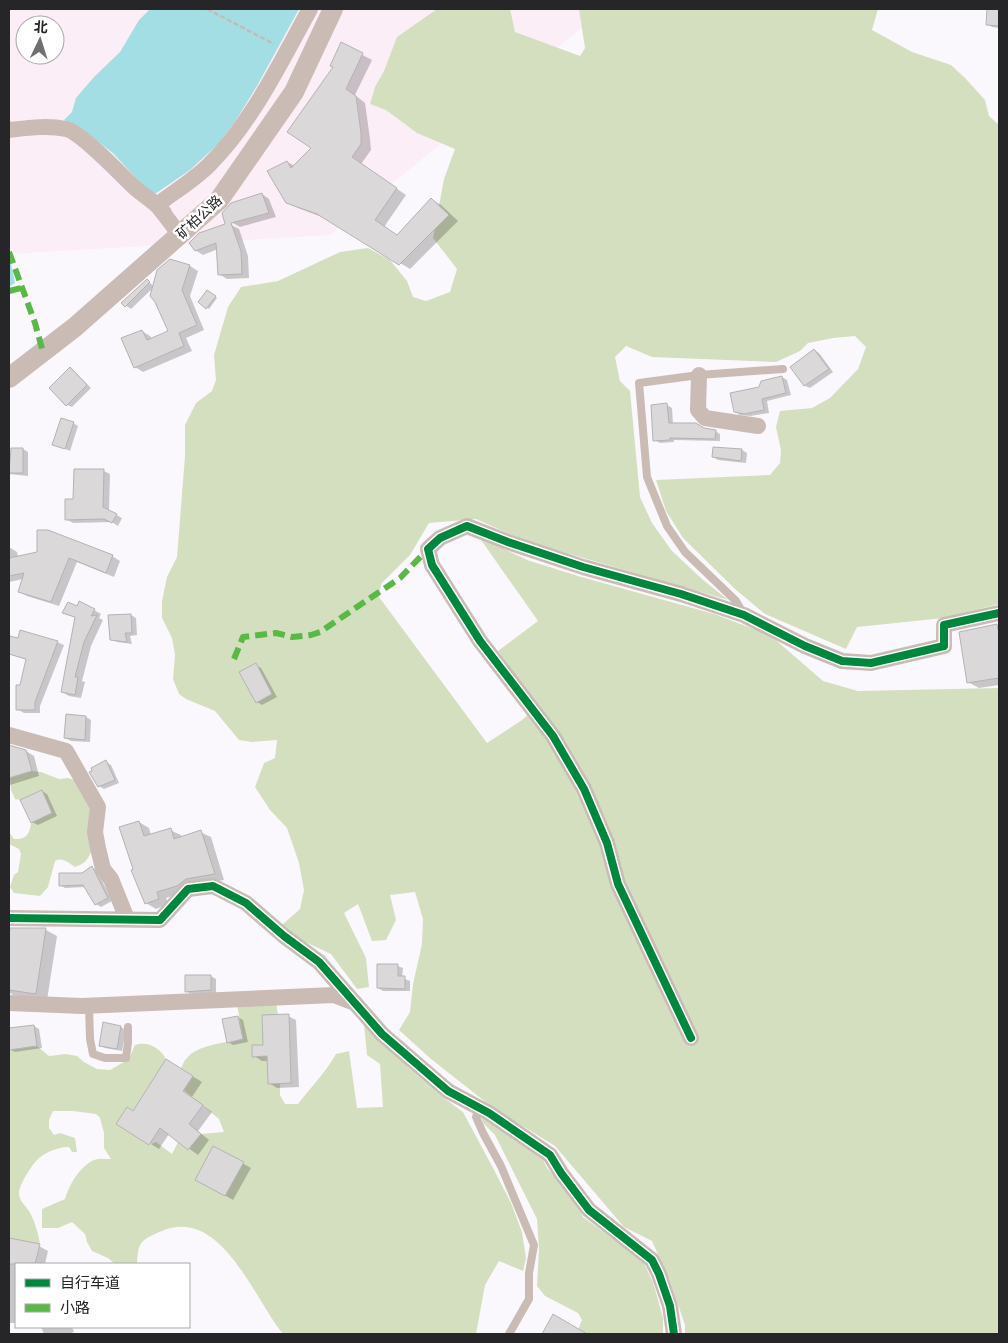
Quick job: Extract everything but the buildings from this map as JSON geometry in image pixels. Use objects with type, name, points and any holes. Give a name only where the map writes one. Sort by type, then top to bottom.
[{"type":"street","points":[[158,205],[207,167],[234,138],[284,49],[310,9]]},
{"type":"street","name":"矿柏公路","points":[[9,378],[75,327],[219,200],[294,92],[333,9]]},
{"type":"street","points":[[284,49],[307,64]]},
{"type":"street","points":[[9,130],[38,127],[68,129],[91,145],[138,190],[158,205],[180,235]]},
{"type":"street","points":[[699,375],[698,410],[705,418],[758,426]]},
{"type":"street","points":[[691,1038],[618,884],[606,843],[584,789],[553,736],[480,641],[432,565],[428,549],[440,538],[467,526],[583,567],[681,594],[744,614],[806,646],[842,661],[871,663],[944,646],[944,625],[999,613]]},
{"type":"street","points":[[9,735],[66,751],[98,807],[94,832],[103,868],[111,879],[127,919]]},
{"type":"street","points":[[9,918],[160,920],[188,889],[212,886],[246,903],[284,936],[319,962],[382,1034],[448,1091],[479,1108],[550,1155],[589,1210],[652,1260],[670,1306],[674,1334]]},
{"type":"street","points":[[9,1003],[89,1006],[334,995],[357,1004]]},
{"type":"lane","points":[[744,614],[736,601],[685,552],[667,526],[647,478],[639,383],[699,375],[783,369]]},
{"type":"lane","points":[[89,1006],[90,1039],[93,1054],[105,1058],[126,1058],[128,1027]]},
{"type":"lane","points":[[479,1108],[476,1117],[501,1166],[534,1245],[529,1273],[529,1299],[509,1334]]},
{"type":"path","points":[[207,9],[284,49]]},
{"type":"shaded area","points":[[9,9],[604,9],[330,235],[9,254]]},
{"type":"green space","points":[[437,9],[510,9],[515,32],[580,56],[585,48],[579,9],[878,9],[872,30],[912,52],[951,65],[985,100],[989,116],[999,125],[999,604],[944,618],[857,627],[846,649],[765,614],[735,589],[683,538],[666,511],[656,480],[770,475],[780,463],[781,450],[776,427],[780,411],[812,408],[830,398],[858,369],[866,347],[855,336],[808,343],[800,351],[776,362],[652,357],[626,346],[615,357],[620,381],[630,391],[640,497],[652,523],[672,551],[728,600],[525,541],[476,519],[429,523],[410,555],[381,584],[379,597],[487,743],[522,720],[537,707],[498,651],[538,621],[479,537],[527,560],[714,614],[770,635],[823,681],[858,691],[999,688],[999,1334],[685,1334],[685,1325],[670,1281],[652,1241],[624,1227],[555,1146],[492,1107],[431,1059],[399,1030],[410,1012],[413,984],[422,944],[423,919],[415,892],[390,895],[396,920],[386,940],[372,941],[358,904],[344,913],[366,958],[369,987],[357,989],[331,954],[301,940],[282,925],[300,909],[304,890],[299,863],[287,828],[270,810],[255,787],[264,763],[275,758],[277,740],[252,742],[239,740],[215,711],[186,699],[179,694],[173,679],[175,655],[172,638],[162,618],[162,601],[167,577],[177,557],[185,456],[185,425],[196,403],[212,391],[216,380],[214,355],[228,307],[241,287],[278,281],[340,252],[368,248],[390,260],[407,281],[413,297],[426,301],[450,292],[457,269],[433,238],[444,179],[455,149],[417,133],[386,110],[370,104],[375,87],[384,71],[397,37]]},
{"type":"green space","points":[[32,771],[41,772],[59,779],[68,778],[77,781],[90,790],[91,852],[85,862],[75,867],[63,860],[55,861],[48,887],[40,896],[14,893],[10,887],[14,875],[18,872],[21,854],[19,849],[9,844],[9,832],[14,839],[27,836],[31,823],[52,813],[42,790],[20,800],[15,799],[11,790],[10,778]]},
{"type":"green space","points":[[276,1003],[278,1015],[263,1045],[252,1046],[252,1057],[267,1056],[268,1084],[280,1083],[280,1095],[285,1104],[298,1104],[336,1054],[349,1051],[357,1108],[383,1107],[380,1064],[367,1055],[364,1024],[411,1070],[463,1112],[511,1203],[522,1232],[526,1258],[523,1271],[499,1261],[485,1285],[476,1334],[283,1334],[234,1260],[219,1243],[202,1232],[183,1227],[162,1231],[142,1242],[138,1250],[137,1263],[114,1263],[108,1258],[92,1251],[85,1234],[72,1222],[58,1228],[42,1228],[42,1209],[65,1199],[72,1182],[84,1167],[96,1159],[111,1159],[104,1148],[104,1133],[100,1118],[96,1114],[53,1111],[49,1120],[49,1128],[54,1135],[60,1133],[75,1138],[77,1152],[72,1152],[69,1147],[65,1147],[43,1155],[25,1177],[19,1191],[22,1201],[33,1219],[40,1244],[9,1238],[9,1050],[37,1046],[49,1056],[66,1054],[77,1056],[97,1069],[110,1070],[129,1059],[135,1045],[153,1046],[166,1059],[133,1111],[127,1107],[116,1124],[149,1145],[156,1142],[172,1154],[178,1142],[188,1150],[201,1134],[224,1132],[219,1119],[184,1090],[193,1076],[181,1068],[185,1060],[198,1050],[243,1039],[237,1004]]},
{"type":"green space","points":[[481,1116],[543,1159],[547,1168],[577,1203],[583,1217],[643,1261],[653,1282],[663,1318],[663,1334],[576,1334],[582,1320],[578,1313],[545,1296],[537,1286],[539,1249],[537,1219],[495,1135],[483,1123]]},
{"type":"water","points":[[150,9],[299,9],[257,86],[236,120],[218,144],[190,170],[152,196],[114,154],[90,135],[64,120],[72,112],[76,98],[94,77],[120,52],[139,20]]},
{"type":"water","points":[[9,254],[15,283],[9,287]]},
{"type":"marked path","points":[[9,252],[35,323],[43,352]]},
{"type":"marked path","points":[[9,291],[21,288]]},
{"type":"marked path","points":[[234,659],[243,637],[276,633],[292,637],[320,632],[400,578],[428,549]]},
{"type":"cycle path","points":[[691,1038],[618,884],[607,843],[584,789],[553,736],[480,641],[432,565],[428,549],[440,538],[467,526],[583,567],[681,594],[744,615],[805,646],[842,661],[871,663],[944,646],[944,625],[999,613]]},
{"type":"cycle path","points":[[9,918],[160,920],[188,889],[213,886],[246,903],[284,936],[319,962],[382,1034],[448,1091],[489,1113],[550,1155],[589,1210],[652,1260],[670,1306],[674,1334]]}]
